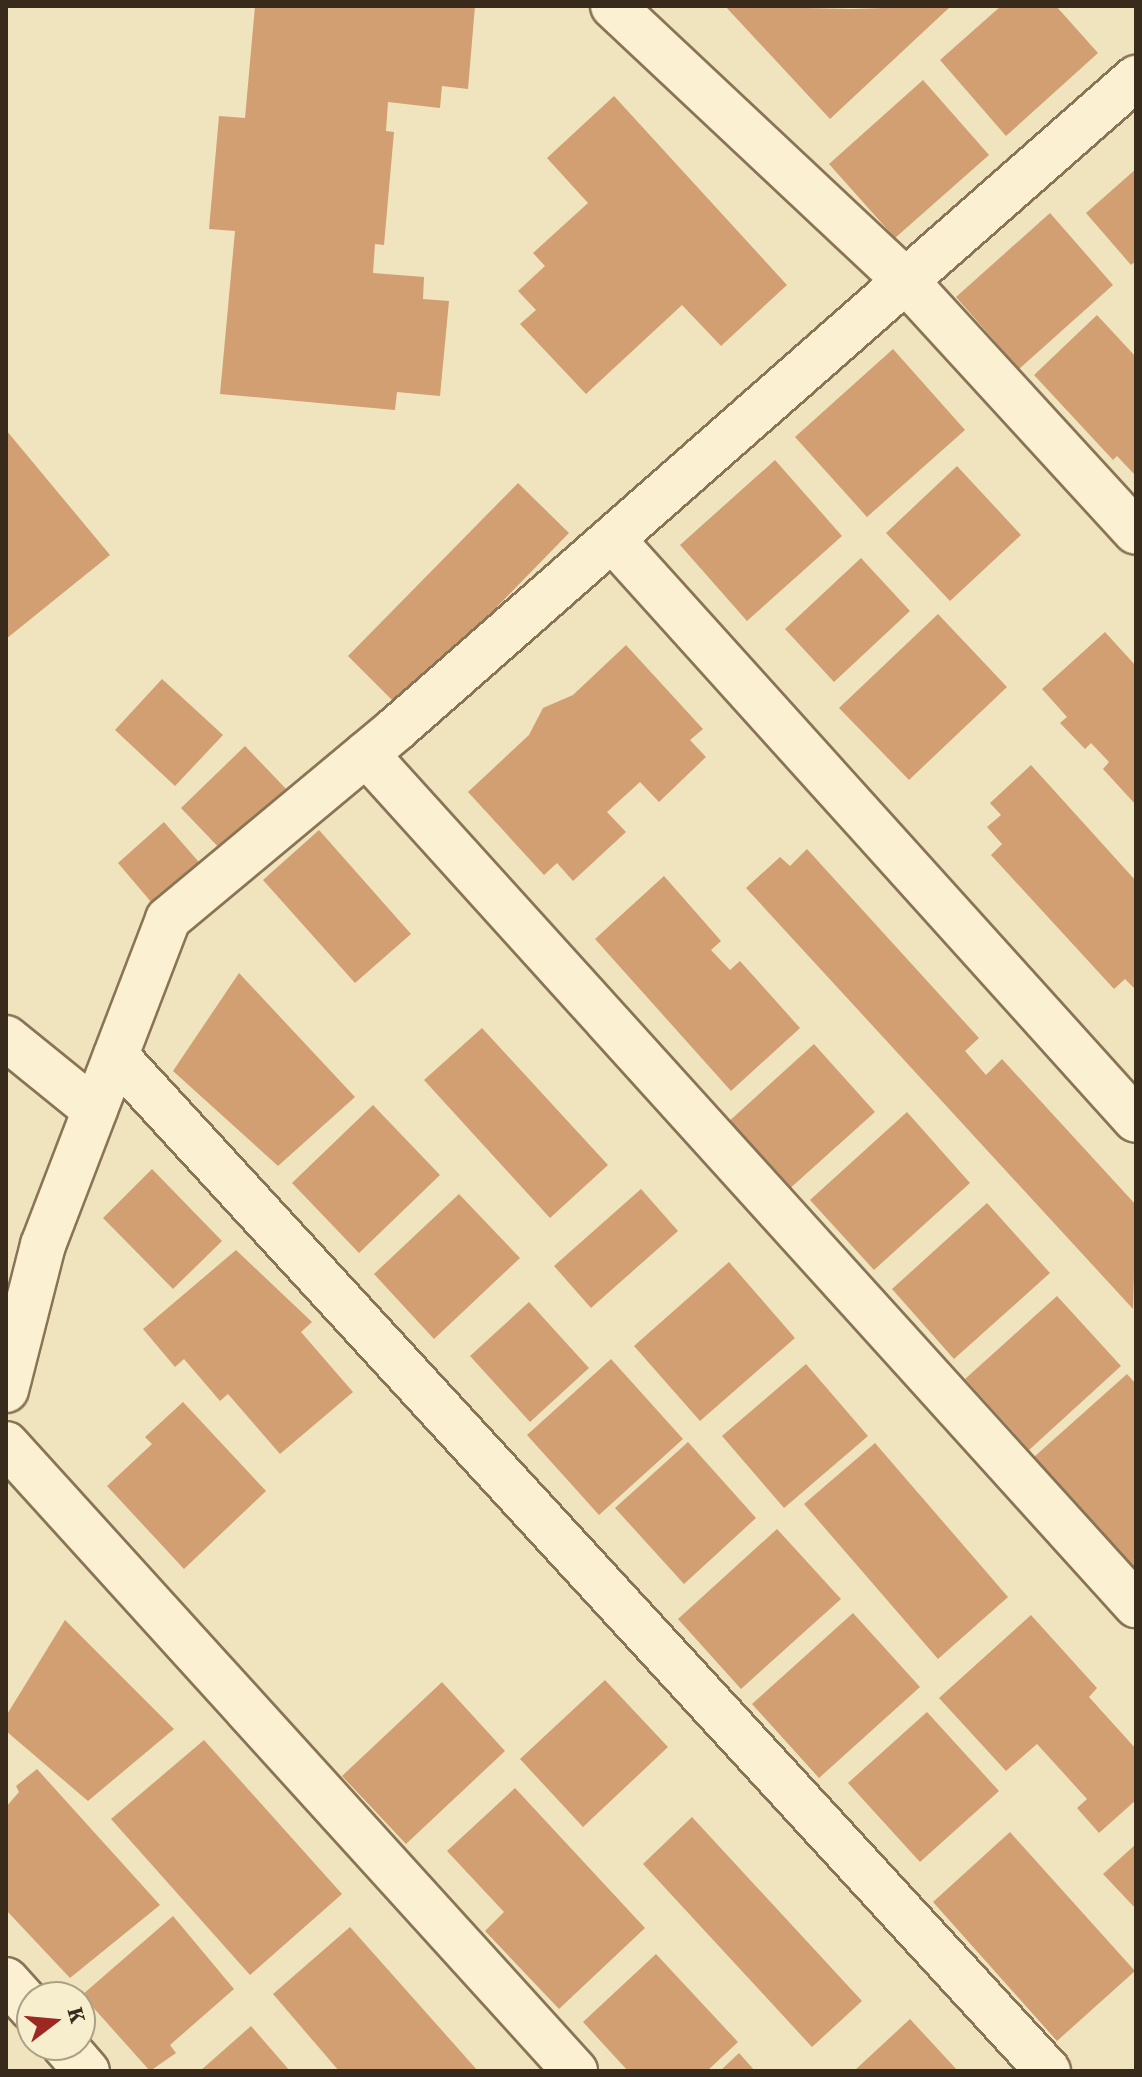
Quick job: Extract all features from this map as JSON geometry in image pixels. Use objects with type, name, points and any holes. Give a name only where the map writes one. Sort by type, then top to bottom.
[{"type":"street","points":[[613,6],[906,281],[1136,532]]},
{"type":"street","points":[[6,1390],[43,1245],[168,919],[366,754],[1136,78]]},
{"type":"street","points":[[612,539],[1136,1120]]},
{"type":"street","points":[[366,754],[1136,1605]]},
{"type":"street","points":[[6,1038],[95,1110]]},
{"type":"street","points":[[116,1056],[1048,2071]]},
{"type":"street","points":[[6,1444],[575,2071]]},
{"type":"building","points":[[255,6],[475,6],[468,89],[442,86],[440,108],[388,102],[386,131],[394,132],[384,245],[375,244],[373,273],[424,277],[423,299],[449,301],[440,396],[397,392],[395,410],[220,394],[235,231],[209,229],[219,116],[245,118]]},
{"type":"building","points":[[725,6],[851,9],[951,6],[830,119]]},
{"type":"building","points":[[1001,6],[1056,6],[1098,53],[1006,136],[940,60]]},
{"type":"building","points":[[923,80],[989,155],[895,238],[829,164]]},
{"type":"building","points":[[614,96],[787,285],[721,346],[682,305],[586,394],[520,324],[536,310],[518,291],[545,266],[533,253],[588,203],[547,158]]},
{"type":"building","points":[[1136,169],[1136,261],[1131,265],[1086,213]]},
{"type":"building","points":[[1050,213],[1113,285],[1019,369],[956,297]]},
{"type":"building","points":[[1097,315],[1136,357],[1136,476],[1117,456],[1113,460],[1034,375]]},
{"type":"building","points":[[893,349],[965,430],[867,517],[795,437]]},
{"type":"building","points":[[6,430],[110,555],[6,639]]},
{"type":"building","points":[[775,460],[842,536],[747,621],[680,545]]},
{"type":"building","points":[[957,466],[1021,535],[950,601],[886,533]]},
{"type":"building","points":[[518,483],[569,533],[399,707],[348,656]]},
{"type":"building","points":[[861,558],[910,611],[834,682],[785,629]]},
{"type":"building","points":[[938,614],[1007,687],[909,780],[839,708]]},
{"type":"building","points":[[1105,632],[1136,666],[1136,805],[1103,769],[1109,762],[1091,743],[1085,749],[1060,723],[1067,717],[1042,689]]},
{"type":"building","points":[[626,645],[703,729],[690,740],[706,757],[659,802],[640,782],[607,812],[626,832],[573,881],[557,863],[544,875],[468,792],[529,735],[543,708],[573,695]]},
{"type":"building","points":[[162,679],[223,735],[175,786],[115,730]]},
{"type":"building","points":[[245,746],[289,792],[225,854],[181,808]]},
{"type":"building","points":[[1031,765],[1136,881],[1136,990],[1125,979],[1114,989],[991,855],[1002,844],[987,827],[1001,815],[990,803]]},
{"type":"building","points":[[164,822],[204,868],[157,909],[118,863]]},
{"type":"building","points":[[319,830],[411,934],[355,983],[263,880]]},
{"type":"building","points":[[807,849],[979,1038],[965,1051],[986,1075],[1002,1059],[1136,1205],[1133,1309],[746,888],[780,857],[790,866]]},
{"type":"building","points":[[664,876],[721,941],[711,950],[730,970],[740,961],[800,1028],[731,1091],[595,939]]},
{"type":"building","points":[[239,973],[355,1097],[278,1166],[173,1071]]},
{"type":"building","points":[[482,1028],[608,1165],[550,1218],[424,1080]]},
{"type":"building","points":[[814,1044],[875,1112],[787,1191],[726,1124]]},
{"type":"building","points":[[373,1105],[440,1175],[359,1253],[292,1183]]},
{"type":"building","points":[[907,1112],[970,1183],[874,1270],[810,1200]]},
{"type":"building","points":[[152,1169],[222,1241],[173,1289],[103,1218]]},
{"type":"building","points":[[641,1189],[678,1231],[591,1308],[554,1266]]},
{"type":"building","points":[[459,1194],[520,1258],[434,1339],[374,1274]]},
{"type":"building","points":[[987,1203],[1050,1273],[954,1359],[892,1289]]},
{"type":"building","points":[[236,1250],[312,1322],[301,1332],[353,1392],[280,1454],[228,1394],[220,1401],[184,1359],[175,1367],[143,1329]]},
{"type":"building","points":[[729,1262],[795,1338],[700,1421],[634,1346]]},
{"type":"building","points":[[1057,1296],[1121,1366],[1029,1450],[965,1379]]},
{"type":"building","points":[[529,1302],[589,1368],[530,1422],[470,1356]]},
{"type":"building","points":[[611,1359],[683,1439],[599,1515],[527,1435]]},
{"type":"building","points":[[806,1364],[868,1436],[784,1508],[722,1436]]},
{"type":"building","points":[[1127,1374],[1136,1384],[1136,1571],[1034,1457]]},
{"type":"building","points":[[183,1402],[266,1491],[184,1569],[107,1486],[152,1444],[145,1437]]},
{"type":"building","points":[[688,1442],[756,1518],[684,1584],[615,1508]]},
{"type":"building","points":[[875,1443],[1008,1597],[938,1659],[804,1504]]},
{"type":"building","points":[[777,1529],[841,1599],[741,1689],[678,1619]]},
{"type":"building","points":[[853,1613],[920,1687],[819,1778],[752,1704]]},
{"type":"building","points":[[1031,1615],[1097,1688],[1089,1697],[1136,1749],[1136,1800],[1099,1833],[1077,1808],[1087,1799],[1037,1744],[1006,1771],[939,1698]]},
{"type":"building","points":[[65,1620],[174,1729],[88,1801],[6,1731],[6,1716]]},
{"type":"building","points":[[605,1680],[668,1747],[583,1827],[520,1759]]},
{"type":"building","points":[[442,1682],[505,1751],[406,1844],[342,1776]]},
{"type":"building","points":[[927,1712],[999,1791],[920,1862],[848,1783]]},
{"type":"building","points":[[204,1740],[342,1894],[250,1975],[111,1819]]},
{"type":"building","points":[[37,1769],[160,1905],[70,1978],[6,1910],[6,1807],[19,1792],[16,1786]]},
{"type":"building","points":[[515,1788],[645,1928],[559,2009],[485,1931],[504,1912],[447,1851]]},
{"type":"building","points":[[692,1817],[862,2001],[812,2047],[643,1864]]},
{"type":"building","points":[[1010,1832],[1135,1971],[1057,2041],[933,1902]]},
{"type":"building","points":[[1136,1844],[1136,1909],[1103,1874]]},
{"type":"building","points":[[173,1916],[234,1989],[170,2045],[176,2053],[150,2071],[96,2011],[96,1983]]},
{"type":"building","points":[[350,1927],[478,2071],[339,2071],[273,1994]]},
{"type":"building","points":[[656,1954],[738,2042],[707,2071],[628,2071],[583,2022]]},
{"type":"building","points":[[910,2019],[958,2071],[854,2071]]},
{"type":"building","points":[[251,2026],[290,2071],[200,2071]]},
{"type":"building","points":[[739,2053],[755,2071],[720,2071]]}]
